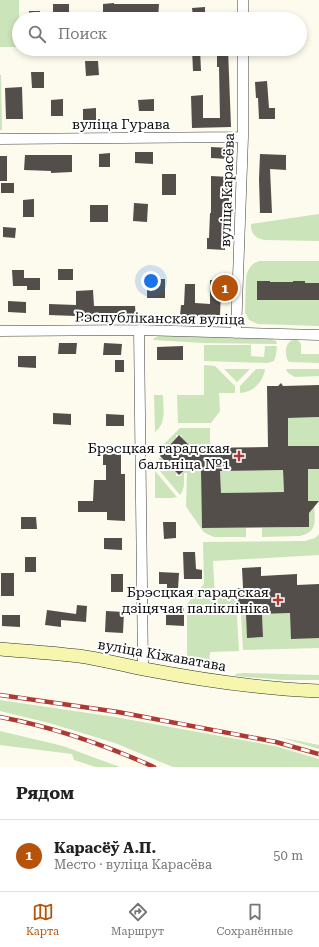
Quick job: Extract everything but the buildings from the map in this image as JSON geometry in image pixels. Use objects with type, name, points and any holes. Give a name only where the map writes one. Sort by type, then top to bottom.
[{"type":"main road","name":"вуліца Кіжаватава","points":[[0,649],[80,656],[143,669],[236,684],[290,690],[319,691]]},
{"type":"street","points":[[243,0],[243,12]]},
{"type":"street","name":"вуліца Карасёва","points":[[236,333],[243,137],[243,56]]},
{"type":"street","name":"вуліца Гурава","points":[[0,139],[243,137]]},
{"type":"street","points":[[139,330],[143,669]]},
{"type":"street","name":"Рэспубліканская вуліца","points":[[0,331],[139,330],[319,335]]},
{"type":"green space","points":[[0,0],[19,0],[19,12],[12,12],[12,47],[0,47]]},
{"type":"green space","points":[[1,75],[2,130],[0,130]]},
{"type":"green space","points":[[319,214],[319,241],[264,240],[256,237],[252,230],[251,224]]},
{"type":"green space","points":[[259,261],[319,261],[319,326],[258,324],[249,320],[245,312],[246,277],[250,267]]},
{"type":"green space","points":[[158,336],[272,339],[276,341],[277,344],[203,343],[153,340]]},
{"type":"green space","points":[[295,339],[301,344],[301,354],[319,354],[319,363],[288,361],[286,348],[289,342]]},
{"type":"green space","points":[[204,345],[251,345],[251,356],[264,357],[265,346],[277,346],[274,361],[268,363],[204,361]]},
{"type":"green space","points":[[204,365],[215,366],[235,386],[235,393],[219,393],[220,411],[211,423],[178,423],[177,395],[204,395]]},
{"type":"green space","points":[[224,369],[250,369],[237,382]]},
{"type":"green space","points":[[256,369],[265,369],[260,382],[250,391],[240,393],[240,386]]},
{"type":"green space","points":[[286,369],[319,369],[319,376],[295,377],[288,373]]},
{"type":"green space","points":[[154,395],[163,395],[164,410],[163,420],[155,432]]},
{"type":"green space","points":[[319,417],[319,446],[288,446],[287,418]]},
{"type":"green space","points":[[180,428],[210,428],[210,448],[201,448],[201,454],[198,454],[182,438],[181,435],[176,435],[176,438],[162,453],[159,453],[162,446]]},
{"type":"green space","points":[[159,458],[162,458],[176,472],[176,476],[181,476],[182,473],[197,459],[201,471],[202,528],[246,528],[246,537],[214,537],[205,533],[186,506],[187,473],[184,473],[183,488],[180,495],[159,470]]},
{"type":"green space","points":[[308,469],[319,469],[319,501],[308,501]]},
{"type":"green space","points":[[283,470],[284,492],[221,493],[220,471]]},
{"type":"green space","points":[[155,471],[177,497],[155,498]]},
{"type":"green space","points":[[314,505],[315,520],[313,528],[310,532],[300,536],[262,537],[262,528],[309,527],[309,513]]},
{"type":"green space","points":[[319,534],[319,555],[213,561],[215,598],[236,598],[239,651],[210,652],[209,669],[187,666],[187,604],[204,584],[203,542],[305,541],[315,538]]},
{"type":"green space","points":[[290,613],[319,638],[319,648],[243,650],[241,615],[246,614],[247,638],[263,637],[262,614]]},
{"type":"green space","points":[[236,674],[319,675],[319,680],[283,680],[235,676]]},
{"type":"green space","points":[[0,700],[115,717],[275,746],[319,759],[319,767],[173,767],[115,743],[49,723],[0,711]]},
{"type":"green space","points":[[0,731],[63,746],[120,767],[96,767],[74,760],[72,754],[0,745]]},
{"type":"green space","points":[[279,737],[319,745],[319,749]]},
{"type":"railway","points":[[0,695],[118,712],[276,742],[319,754]]},
{"type":"railway","points":[[0,717],[59,731],[117,751],[154,767]]},
{"type":"place","name":"Карасёў А.П.","points":[[225,288]]},
{"type":"place","name":"Брэсцкая гарадская бальніца №1","points":[[239,456]]},
{"type":"place","name":"Брэсцкая гарадская дзіцячая паліклініка","points":[[278,600]]}]
